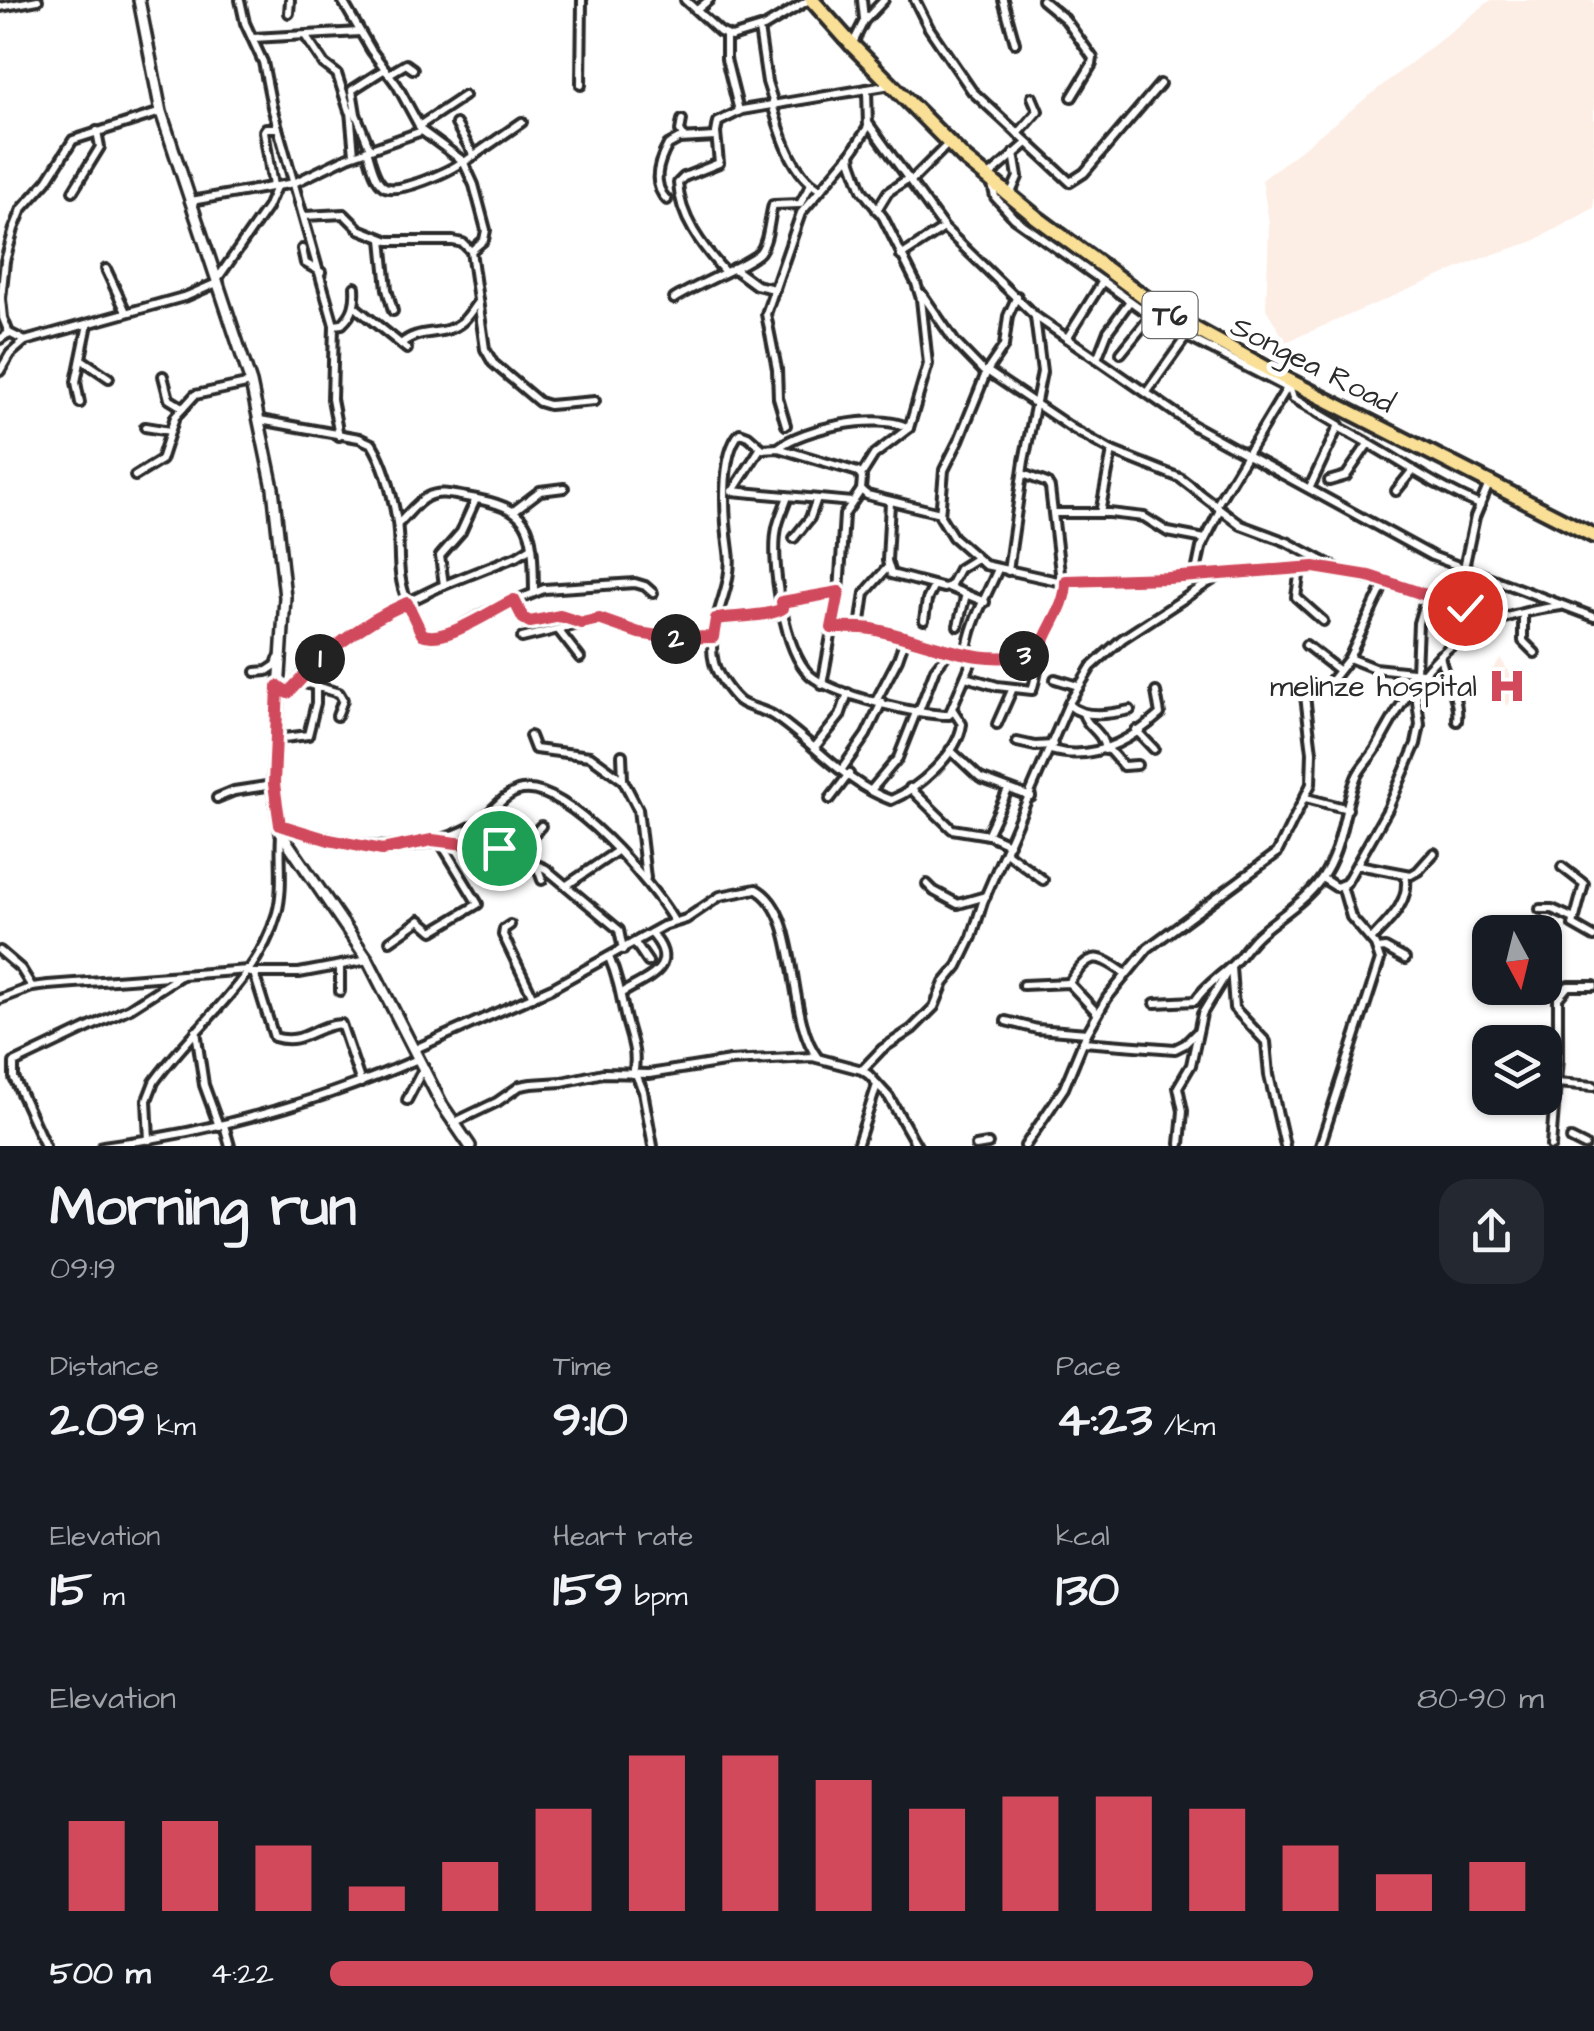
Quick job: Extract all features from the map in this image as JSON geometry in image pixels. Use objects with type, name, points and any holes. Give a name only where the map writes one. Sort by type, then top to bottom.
[{"type":"highway","name":"Songea Road","points":[[811,0],[990,180],[1166,313],[1289,386],[1594,536]]},
{"type":"street","points":[[0,7],[37,0]]},
{"type":"street","points":[[139,0],[161,112],[251,383],[284,558],[285,597],[274,784],[281,829],[278,912],[250,972],[168,1062],[148,1093],[149,1140]]},
{"type":"street","points":[[240,0],[244,23],[263,62],[334,324],[332,398],[339,436]]},
{"type":"street","points":[[289,12],[290,0]]},
{"type":"street","points":[[342,0],[420,129],[463,162],[474,185],[486,230],[484,240],[471,251]]},
{"type":"street","points":[[581,85],[582,0]]},
{"type":"street","points":[[685,0],[726,35],[736,36],[759,29],[811,0]]},
{"type":"street","points":[[698,10],[709,0]]},
{"type":"street","points":[[862,0],[864,21]]},
{"type":"street","points":[[852,45],[864,21],[884,0]]},
{"type":"street","points":[[916,0],[929,28],[972,91],[1066,179],[1076,181],[1160,84]]},
{"type":"street","points":[[1002,0],[1014,42]]},
{"type":"street","points":[[1042,0],[1065,20],[1093,58],[1072,97]]},
{"type":"street","points":[[759,29],[767,82],[789,155],[819,189]]},
{"type":"street","points":[[254,38],[360,32]]},
{"type":"street","points":[[726,35],[726,59],[739,111]]},
{"type":"street","points":[[306,36],[324,64],[337,74],[378,179],[386,188],[412,185],[463,162],[522,122]]},
{"type":"street","points":[[354,154],[353,87],[406,64],[413,70]]},
{"type":"street","points":[[724,271],[696,236],[679,196],[680,179],[719,163],[718,122],[739,111],[894,85]]},
{"type":"street","points":[[786,425],[766,316],[801,213],[851,154],[868,123],[867,88]]},
{"type":"street","points":[[191,201],[294,183],[354,154],[420,129],[464,96]]},
{"type":"street","points":[[1018,134],[1038,111],[1032,97]]},
{"type":"street","points":[[25,342],[9,334],[2,318],[5,261],[18,216],[73,140],[161,112]]},
{"type":"street","points":[[682,120],[680,131],[684,138]]},
{"type":"street","points":[[868,123],[944,228],[1035,316],[1194,426],[1310,487],[1386,533],[1463,568],[1594,617]]},
{"type":"street","points":[[456,124],[474,156]]},
{"type":"street","points":[[0,371],[10,354],[25,342],[188,296],[219,280],[267,208],[274,187],[264,131],[279,128]]},
{"type":"street","points":[[73,191],[100,148],[97,131]]},
{"type":"street","points":[[667,200],[656,179],[666,148],[673,140],[716,137]]},
{"type":"street","points":[[1027,142],[990,180],[995,197],[1014,218],[1151,316],[1289,386]]},
{"type":"street","points":[[876,210],[888,192],[910,179],[949,143]]},
{"type":"street","points":[[851,154],[862,190],[884,217],[918,289],[955,342],[986,372],[1112,451],[1180,478],[1242,525],[1287,542],[1342,571]]},
{"type":"street","points":[[1009,196],[1018,177],[1014,154]]},
{"type":"street","points":[[674,300],[761,252],[773,205],[800,204],[811,184]]},
{"type":"street","points":[[304,216],[344,214],[359,229],[382,239],[463,244],[471,251],[487,355],[532,399],[548,405],[595,401]]},
{"type":"street","points":[[901,256],[944,228]]},
{"type":"street","points":[[382,239],[393,311]]},
{"type":"street","points":[[302,249],[305,263],[321,272]]},
{"type":"street","points":[[733,268],[756,285],[775,290]]},
{"type":"street","points":[[106,269],[126,312]]},
{"type":"street","points":[[1067,338],[1102,281]]},
{"type":"street","points":[[334,324],[346,321],[354,306],[355,287]]},
{"type":"street","points":[[822,684],[839,592],[844,515],[862,490],[862,474],[874,456],[909,428],[928,364],[918,289]]},
{"type":"street","points":[[1017,296],[1008,316],[1004,346],[986,372],[944,470],[940,512],[953,537],[976,558],[1008,572],[1064,581],[1300,569],[1342,571],[1480,613],[1492,621]]},
{"type":"street","points":[[1097,359],[1108,332],[1130,300]]},
{"type":"street","points":[[354,306],[404,347],[417,333],[435,333],[455,326],[478,302]]},
{"type":"street","points":[[1008,572],[1042,359],[1035,316]]},
{"type":"street","points":[[1121,353],[1151,316]]},
{"type":"street","points":[[80,403],[76,387],[88,324]]},
{"type":"street","points":[[0,339],[9,334]]},
{"type":"street","points":[[1148,392],[1186,337]]},
{"type":"street","points":[[80,359],[109,378]]},
{"type":"street","points":[[163,376],[168,399],[182,407]]},
{"type":"street","points":[[135,476],[161,460],[182,407],[202,391],[251,383]]},
{"type":"street","points":[[1289,386],[1292,398],[1338,421],[1310,487]]},
{"type":"street","points":[[1196,576],[1218,508],[1245,454],[1289,386]]},
{"type":"street","points":[[260,420],[372,444],[383,469],[397,525],[399,576],[422,634],[430,638],[448,634],[514,600],[554,586],[602,587],[624,583],[645,586],[653,592]]},
{"type":"street","points":[[778,448],[823,428],[888,422],[909,428]]},
{"type":"street","points":[[145,427],[170,431]]},
{"type":"street","points":[[1338,427],[1425,480],[1480,506]]},
{"type":"street","points":[[862,474],[778,448],[763,449],[744,433],[736,436],[724,528],[730,574],[716,619],[714,665],[740,702],[765,710],[845,771],[891,800],[939,764],[950,750],[962,724],[954,710]]},
{"type":"street","points":[[1329,481],[1346,476],[1368,444]]},
{"type":"street","points":[[729,491],[763,449]]},
{"type":"street","points":[[1100,513],[1112,451]]},
{"type":"street","points":[[1396,491],[1413,470]]},
{"type":"street","points":[[966,676],[1032,690],[1040,651],[1052,620],[1063,607],[1064,581],[1047,483],[1023,474]]},
{"type":"street","points":[[1451,604],[1489,483]]},
{"type":"street","points":[[515,510],[540,491],[564,488]]},
{"type":"street","points":[[862,490],[890,502],[940,512]]},
{"type":"street","points":[[729,491],[816,502],[852,502]]},
{"type":"street","points":[[397,525],[428,496],[476,498],[515,510],[527,526],[534,591]]},
{"type":"street","points":[[444,585],[440,556],[461,532],[476,498]]},
{"type":"street","points":[[787,499],[776,530],[782,606],[802,666],[822,684],[848,694],[943,716],[954,710],[974,656]]},
{"type":"street","points":[[794,538],[810,518],[816,502]]},
{"type":"street","points":[[890,502],[891,574],[947,587],[985,602]]},
{"type":"street","points":[[1055,514],[1144,517],[1168,532],[1205,539]]},
{"type":"street","points":[[278,686],[288,693],[305,671],[359,628],[530,548]]},
{"type":"street","points":[[947,587],[966,562],[976,558]]},
{"type":"street","points":[[860,628],[865,594],[888,567]]},
{"type":"street","points":[[968,644],[973,623],[998,569]]},
{"type":"street","points":[[1300,569],[1296,598],[1322,621]]},
{"type":"street","points":[[862,1070],[882,1049],[912,1030],[934,1006],[944,983],[958,966],[1069,705],[1097,659],[1220,575]]},
{"type":"street","points":[[1025,1146],[1064,1088],[1087,1032],[1126,974],[1164,934],[1277,853],[1311,784],[1312,752],[1304,696],[1323,688],[1349,658],[1385,582]]},
{"type":"street","points":[[924,620],[934,586]]},
{"type":"street","points":[[716,619],[775,614],[782,606],[839,592]]},
{"type":"street","points":[[958,626],[966,594]]},
{"type":"street","points":[[1419,673],[1415,643],[1426,596]]},
{"type":"street","points":[[514,600],[523,618],[530,622],[560,616],[582,623]]},
{"type":"street","points":[[1180,1144],[1183,1111],[1178,1087],[1191,1065],[1202,1014],[1231,966],[1257,936],[1299,903],[1322,878],[1330,865],[1356,778],[1419,673],[1478,627],[1564,606]]},
{"type":"street","points":[[1524,613],[1523,641],[1535,653]]},
{"type":"street","points":[[522,638],[599,619],[639,633],[670,638],[713,637]]},
{"type":"street","points":[[832,628],[860,628],[974,656],[1028,656],[1040,651]]},
{"type":"street","points":[[559,631],[580,658]]},
{"type":"street","points":[[830,799],[866,735],[904,639]]},
{"type":"street","points":[[1306,646],[1338,670]]},
{"type":"street","points":[[256,672],[276,665],[280,648]]},
{"type":"street","points":[[872,790],[898,758],[935,669],[949,651]]},
{"type":"street","points":[[1440,654],[1444,674],[1458,700],[1457,721]]},
{"type":"street","points":[[1349,658],[1374,668],[1419,673]]},
{"type":"street","points":[[1055,679],[1078,686]]},
{"type":"street","points":[[298,681],[343,698],[338,716]]},
{"type":"street","points":[[1342,886],[1388,809],[1416,744],[1420,724],[1414,684]]},
{"type":"street","points":[[276,739],[308,735],[316,686]]},
{"type":"street","points":[[998,724],[1013,688]]},
{"type":"street","points":[[1016,742],[1075,754],[1107,749],[1160,714],[1156,692]]},
{"type":"street","points":[[815,748],[836,723],[848,694]]},
{"type":"street","points":[[1069,705],[1083,713],[1130,710]]},
{"type":"street","points":[[1083,713],[1086,722],[1101,734],[1107,749],[1123,766],[1138,765]]},
{"type":"street","points":[[1136,730],[1154,750]]},
{"type":"street","points":[[530,736],[535,749],[590,756],[623,780],[638,808],[647,883]]},
{"type":"street","points":[[950,750],[980,778],[1030,797]]},
{"type":"street","points":[[622,755],[623,780]]},
{"type":"street","points":[[217,798],[274,784]]},
{"type":"street","points":[[910,788],[952,829],[987,835],[1008,848],[1043,880]]},
{"type":"street","points":[[281,829],[382,850],[436,841],[471,827],[514,792],[531,790],[590,822],[647,883],[674,920]]},
{"type":"street","points":[[987,835],[1008,790]]},
{"type":"street","points":[[1306,798],[1348,808]]},
{"type":"street","points":[[514,855],[541,826]]},
{"type":"street","points":[[281,829],[368,960],[453,1123],[470,1146]]},
{"type":"street","points":[[436,841],[499,848],[536,865],[567,885],[619,930],[623,950]]},
{"type":"street","points":[[390,941],[420,920],[433,931],[478,904],[436,841]]},
{"type":"street","points":[[567,885],[618,850]]},
{"type":"street","points":[[1358,864],[1405,874],[1418,871],[1434,853]]},
{"type":"street","points":[[536,865],[542,880]]},
{"type":"street","points":[[1562,867],[1584,884],[1572,918],[1575,927],[1594,938]]},
{"type":"street","points":[[1371,940],[1404,900],[1405,874]]},
{"type":"street","points":[[1320,1146],[1379,967],[1377,949],[1352,916],[1342,886],[1322,878]]},
{"type":"street","points":[[928,884],[958,904],[986,896]]},
{"type":"street","points":[[104,1146],[222,1125],[361,1083],[419,1059],[674,920],[686,920],[720,896],[750,889],[762,891],[781,920],[803,1034],[818,1058]]},
{"type":"street","points":[[1540,909],[1552,909],[1572,918]]},
{"type":"street","points":[[510,925],[504,928],[503,936],[533,997]]},
{"type":"street","points":[[622,993],[658,974],[662,967],[657,941],[651,933]]},
{"type":"street","points":[[635,942],[648,962]]},
{"type":"street","points":[[1377,949],[1385,948],[1405,958]]},
{"type":"street","points":[[0,951],[21,969],[32,987]]},
{"type":"street","points":[[1070,983],[1084,963],[1096,956],[1126,974]]},
{"type":"street","points":[[609,957],[622,993],[635,1051],[635,1074],[643,1091],[653,1146]]},
{"type":"street","points":[[0,999],[32,987],[250,972],[299,973],[368,960]]},
{"type":"street","points":[[340,966],[340,991]]},
{"type":"street","points":[[1155,1004],[1195,1001],[1208,984],[1231,966]]},
{"type":"street","points":[[1231,966],[1234,1008],[1266,1042],[1284,1146]]},
{"type":"street","points":[[250,972],[274,1037],[306,1038],[320,1026],[341,1024],[361,1083]]},
{"type":"street","points":[[45,1146],[14,1078],[14,1063],[130,1008],[180,976]]},
{"type":"street","points":[[1023,986],[1070,983]]},
{"type":"street","points":[[1070,983],[1098,1014]]},
{"type":"street","points":[[1557,1025],[1558,998],[1568,986],[1594,986]]},
{"type":"street","points":[[1006,1021],[1087,1032]]},
{"type":"street","points":[[196,1032],[204,1085],[230,1146]]},
{"type":"street","points":[[1083,1042],[1176,1048],[1196,1032]]},
{"type":"street","points":[[453,1123],[520,1086],[562,1082],[603,1072],[635,1074],[771,1058],[818,1058],[862,1070],[906,1123],[918,1146]]},
{"type":"street","points":[[408,1100],[419,1059]]},
{"type":"street","points":[[1562,1083],[1594,1086]]},
{"type":"street","points":[[857,1146],[877,1084]]},
{"type":"street","points":[[1551,1146],[1553,1115]]},
{"type":"street","points":[[1571,1140],[1585,1146]]},
{"type":"street","points":[[976,1146],[988,1144]]},
{"type":"shaded area","points":[[1491,0],[1594,0],[1594,208],[1532,242],[1485,257],[1286,342],[1266,309],[1269,223],[1262,180]]},
{"type":"shaded area","name":"melinze hospital","points":[[1501,659],[1521,692],[1506,706],[1490,672]]},
{"type":"place","name":"melinze hospital","points":[[1507,686]]},
{"type":"route","points":[[499,848],[432,840],[382,850],[280,825],[274,784],[278,686],[288,693],[305,671],[359,628],[407,603],[418,630],[430,638],[448,634],[514,600],[523,618],[530,622],[560,616],[582,623],[599,619],[639,633],[679,639],[713,637],[716,619],[775,614],[783,608],[782,602],[839,592],[832,628],[872,630],[960,655],[996,657],[1028,656],[1040,651],[1052,620],[1063,607],[1066,581],[1314,567],[1369,576],[1465,608]]}]
